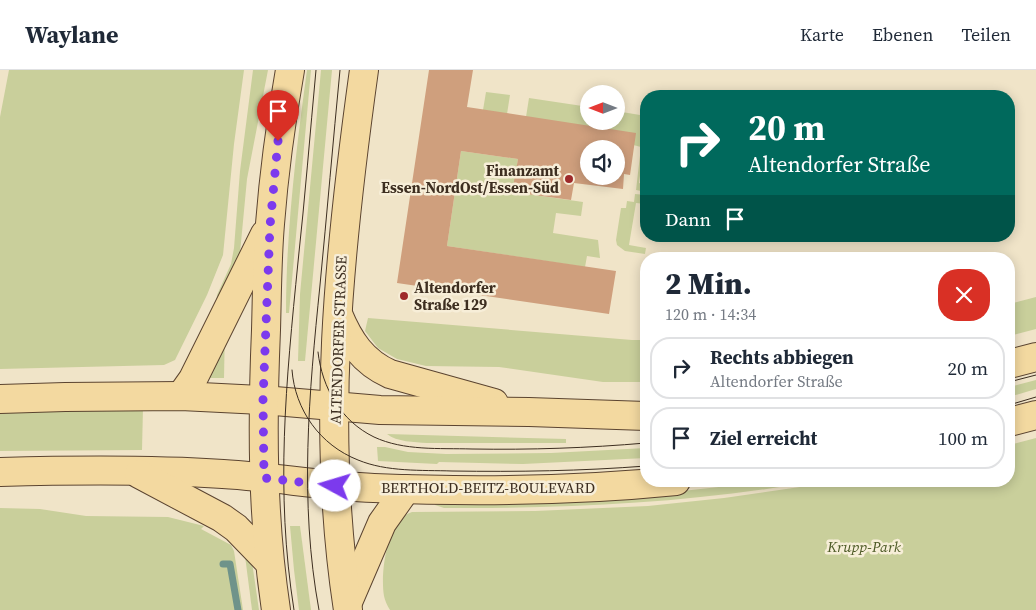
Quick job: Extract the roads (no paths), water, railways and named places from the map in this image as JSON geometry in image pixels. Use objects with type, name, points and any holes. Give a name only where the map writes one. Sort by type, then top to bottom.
[{"type":"main road","points":[[276,610],[269,562],[264,478],[263,400],[270,226],[280,124],[290,70]]},
{"type":"main road","name":"ALTENDORFER STRASSE","points":[[348,607],[335,486],[334,406],[340,263],[347,193],[364,70]]},
{"type":"main road","points":[[182,396],[193,379],[270,226]]},
{"type":"main road","points":[[338,313],[354,345],[371,364],[381,370],[529,412]]},
{"type":"main road","points":[[1015,362],[1036,357]]},
{"type":"main road","points":[[0,399],[182,396],[263,400],[380,410],[640,416]]},
{"type":"main road","points":[[1015,420],[1036,415]]},
{"type":"main road","points":[[131,470],[222,518],[236,528],[269,562]]},
{"type":"main road","name":"BERTHOLD-BEITZ-BOULEVARD","points":[[0,472],[131,470],[222,474],[335,486],[406,489],[547,489],[640,483]]},
{"type":"main road","points":[[348,607],[382,523],[406,489]]},
{"type":"waterway","points":[[223,564],[230,564],[238,610]]},
{"type":"tram line","points":[[294,610],[285,522],[284,436],[286,393],[316,70]]},
{"type":"tram line","points":[[319,610],[309,529],[308,448],[312,366],[340,70]]},
{"type":"tram line","points":[[318,352],[324,378],[335,402],[343,413],[362,430],[374,437],[397,445],[422,448],[494,449],[640,443]]},
{"type":"tram line","points":[[292,370],[298,399],[304,412],[321,435],[344,453],[369,464],[404,470],[476,471],[574,470],[640,466]]},
{"type":"tram line","points":[[1015,380],[1036,375]]},
{"type":"tram line","points":[[1015,403],[1036,397]]},
{"type":"place","name":"Finanzamt Essen-NordOst/Essen-Süd","points":[[569,179]]},
{"type":"place","name":"Altendorfer Straße 129","points":[[404,296]]},
{"type":"park label","name":"Krupp-Park","points":[[864,546]]}]
